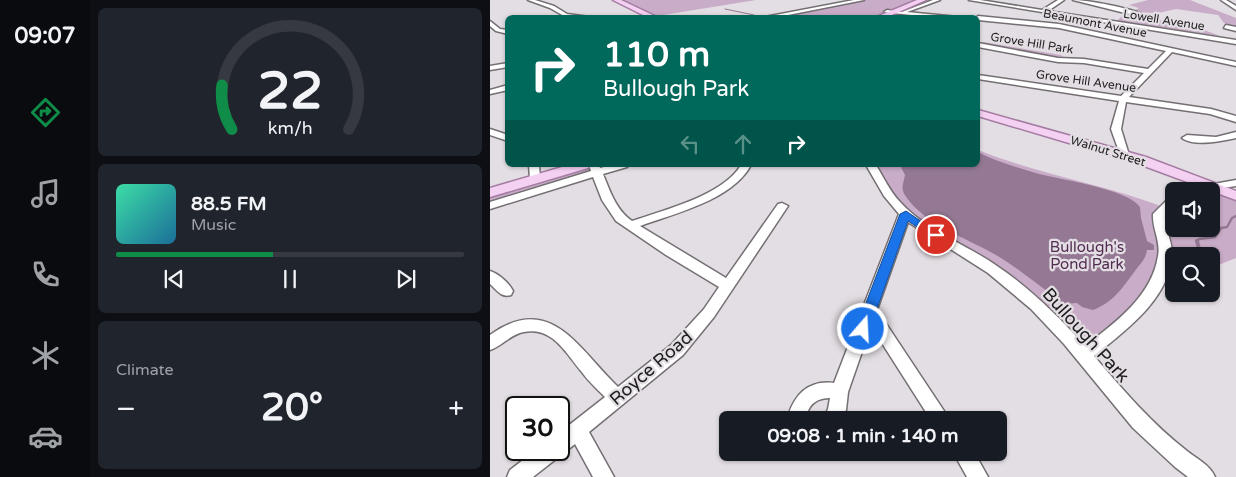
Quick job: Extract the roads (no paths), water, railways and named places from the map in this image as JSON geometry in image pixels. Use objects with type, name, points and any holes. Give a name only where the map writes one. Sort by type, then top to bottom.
[{"type":"main road","points":[[616,0],[650,15]]},
{"type":"main road","points":[[882,15],[922,0]]},
{"type":"main road","name":"Walnut Street","points":[[980,114],[1124,155],[1201,182]]},
{"type":"main road","points":[[490,193],[534,172],[569,167]]},
{"type":"main road","name":"Walnut Street","points":[[1220,189],[1236,196]]},
{"type":"street","points":[[530,0],[552,7],[566,15]]},
{"type":"street","points":[[778,15],[862,0]]},
{"type":"street","points":[[887,12],[904,15],[938,0]]},
{"type":"street","name":"Lowell Avenue","points":[[971,0],[993,1],[1236,42]]},
{"type":"street","points":[[1044,11],[1062,0]]},
{"type":"street","points":[[1074,0],[1132,12]]},
{"type":"street","points":[[1223,0],[1236,8]]},
{"type":"street","name":"Beaumont Avenue","points":[[980,18],[1047,24],[1236,64]]},
{"type":"street","points":[[490,23],[498,30],[505,31]]},
{"type":"street","points":[[1226,27],[1236,29]]},
{"type":"street","name":"Grove Hill Park","points":[[980,44],[1058,60],[1150,72]]},
{"type":"street","points":[[1124,155],[1116,129],[1123,99],[1170,50]]},
{"type":"street","points":[[490,68],[505,66]]},
{"type":"street","name":"Grove Hill Avenue","points":[[980,77],[1224,114],[1236,120]]},
{"type":"street","points":[[490,92],[505,87]]},
{"type":"street","points":[[490,132],[505,137]]},
{"type":"street","points":[[1187,138],[1216,140],[1236,135]]},
{"type":"street","points":[[490,206],[595,169],[609,167]]},
{"type":"street","points":[[631,225],[717,191],[739,176],[746,167]]},
{"type":"street","name":"Bullough Park","points":[[872,167],[892,200],[906,214],[1003,278],[1046,315],[1084,355],[1122,402],[1149,430],[1205,477]]},
{"type":"street","points":[[595,169],[615,212],[671,252],[727,285]]},
{"type":"street","points":[[1220,185],[1236,183]]},
{"type":"street","name":"Royce Road","points":[[570,436],[682,345],[709,313],[782,206]]},
{"type":"street","points":[[1084,355],[1133,314],[1154,285],[1165,254],[1159,214],[1165,208]]},
{"type":"street","points":[[836,411],[840,392],[906,214]]},
{"type":"street","points":[[490,276],[506,291]]},
{"type":"street","points":[[870,310],[935,411]]},
{"type":"street","points":[[490,344],[501,335],[520,326],[535,324],[552,328],[562,336],[589,370],[618,398]]},
{"type":"street","points":[[798,411],[798,407],[810,394],[821,389],[840,392]]},
{"type":"street","points":[[578,430],[604,477]]},
{"type":"street","points":[[517,477],[538,461]]},
{"type":"street","points":[[968,461],[978,477]]},
{"type":"waterway","points":[[725,9],[754,15]]},
{"type":"waterway","points":[[1197,242],[1199,239],[1215,237],[1221,228],[1227,227],[1232,218],[1236,216]]},
{"type":"waterway","points":[[1197,242],[1198,247]]},
{"type":"park label","name":"Bullough's Pond Park","points":[[1087,256]]}]
